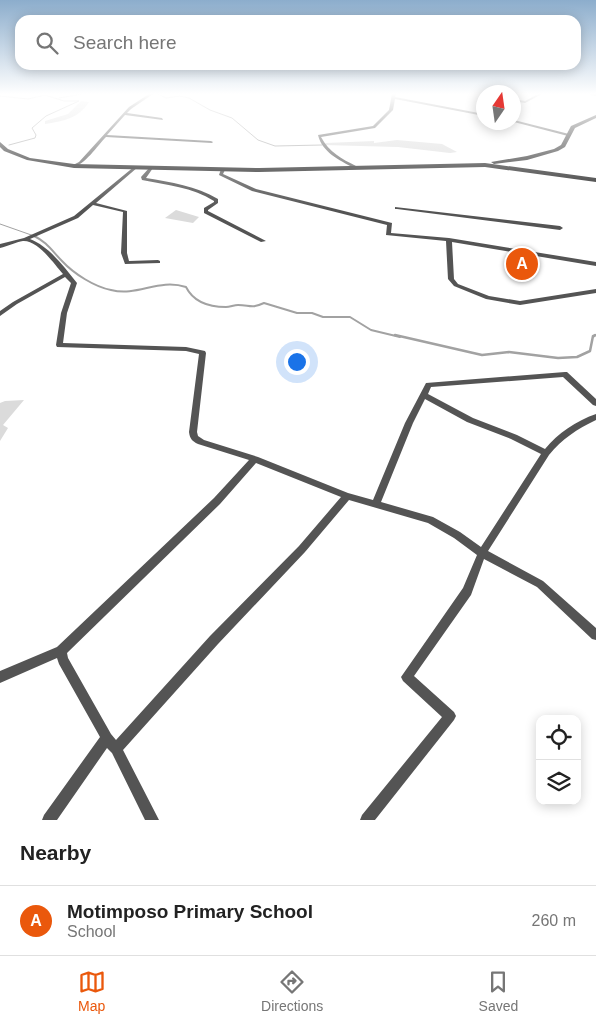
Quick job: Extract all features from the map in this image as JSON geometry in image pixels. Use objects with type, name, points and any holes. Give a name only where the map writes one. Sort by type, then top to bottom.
[{"type":"main road","points":[[0,144],[6,150],[29,158],[74,166],[223,170],[355,168],[471,164],[527,158],[556,150],[563,146],[570,132]]},
{"type":"main road","points":[[513,168],[516,163],[527,158]]},
{"type":"main road","points":[[504,167],[513,160]]},
{"type":"main road","points":[[471,164],[596,180]]},
{"type":"street","points":[[74,166],[80,163],[108,132]]},
{"type":"street","points":[[342,132],[319,136],[322,145],[330,153],[355,168]]},
{"type":"street","points":[[557,132],[568,135]]},
{"type":"street","points":[[104,136],[210,142]]},
{"type":"street","points":[[0,246],[39,234],[76,218],[136,167]]},
{"type":"street","points":[[151,168],[143,177],[144,179],[193,188],[209,195],[216,200],[216,203],[206,209],[206,212],[263,242]]},
{"type":"street","points":[[223,170],[221,174],[254,190],[390,224],[388,234],[449,240],[596,264]]},
{"type":"street","points":[[93,204],[125,211],[124,253],[127,262],[158,262]]},
{"type":"street","points":[[397,208],[560,228]]},
{"type":"street","points":[[28,238],[38,244],[74,283],[64,312],[59,345],[186,349],[203,353],[193,432],[194,438],[254,459],[347,496],[430,520],[457,535],[482,553],[540,584],[596,635]]},
{"type":"street","points":[[449,240],[451,279],[456,285],[488,298],[520,303],[596,291]]},
{"type":"street","points":[[0,314],[15,303],[66,274]]},
{"type":"street","points":[[375,505],[407,428],[429,385],[565,374],[596,403]]},
{"type":"street","points":[[424,395],[470,420],[514,437],[546,453]]},
{"type":"street","points":[[367,820],[450,716],[407,676],[467,591],[482,553],[546,453],[557,439],[574,427],[596,417]]},
{"type":"street","points":[[0,677],[60,651],[218,501],[254,459]]},
{"type":"street","points":[[116,749],[214,640],[302,549],[347,496]]},
{"type":"street","points":[[60,651],[63,660],[107,738],[116,749],[152,820]]},
{"type":"street","points":[[49,820],[107,738]]},
{"type":"shaded area","points":[[397,140],[442,144],[457,152],[450,153],[398,147],[324,145],[326,143],[374,141],[374,143]]},
{"type":"shaded area","points":[[176,210],[199,217],[193,223],[165,218]]},
{"type":"shaded area","points":[[24,400],[3,425],[8,428],[0,441],[0,403]]},
{"type":"waterway","points":[[9,145],[35,138],[34,132]]},
{"type":"waterway","points":[[249,132],[258,140],[275,146],[322,145]]},
{"type":"waterway","points":[[0,224],[37,237]]},
{"type":"waterway","points":[[34,236],[46,244],[72,271],[92,283],[105,288],[121,292],[176,285],[186,287],[193,297],[208,305],[226,307],[238,305],[253,306],[264,303],[297,313],[312,313],[323,317],[350,317],[371,330],[400,337]]},
{"type":"waterway","points":[[395,335],[482,355],[509,352],[558,358],[577,357],[590,351],[593,336],[595,335]]},
{"type":"place","name":"Motimposo Primary School","points":[[522,264]]}]
